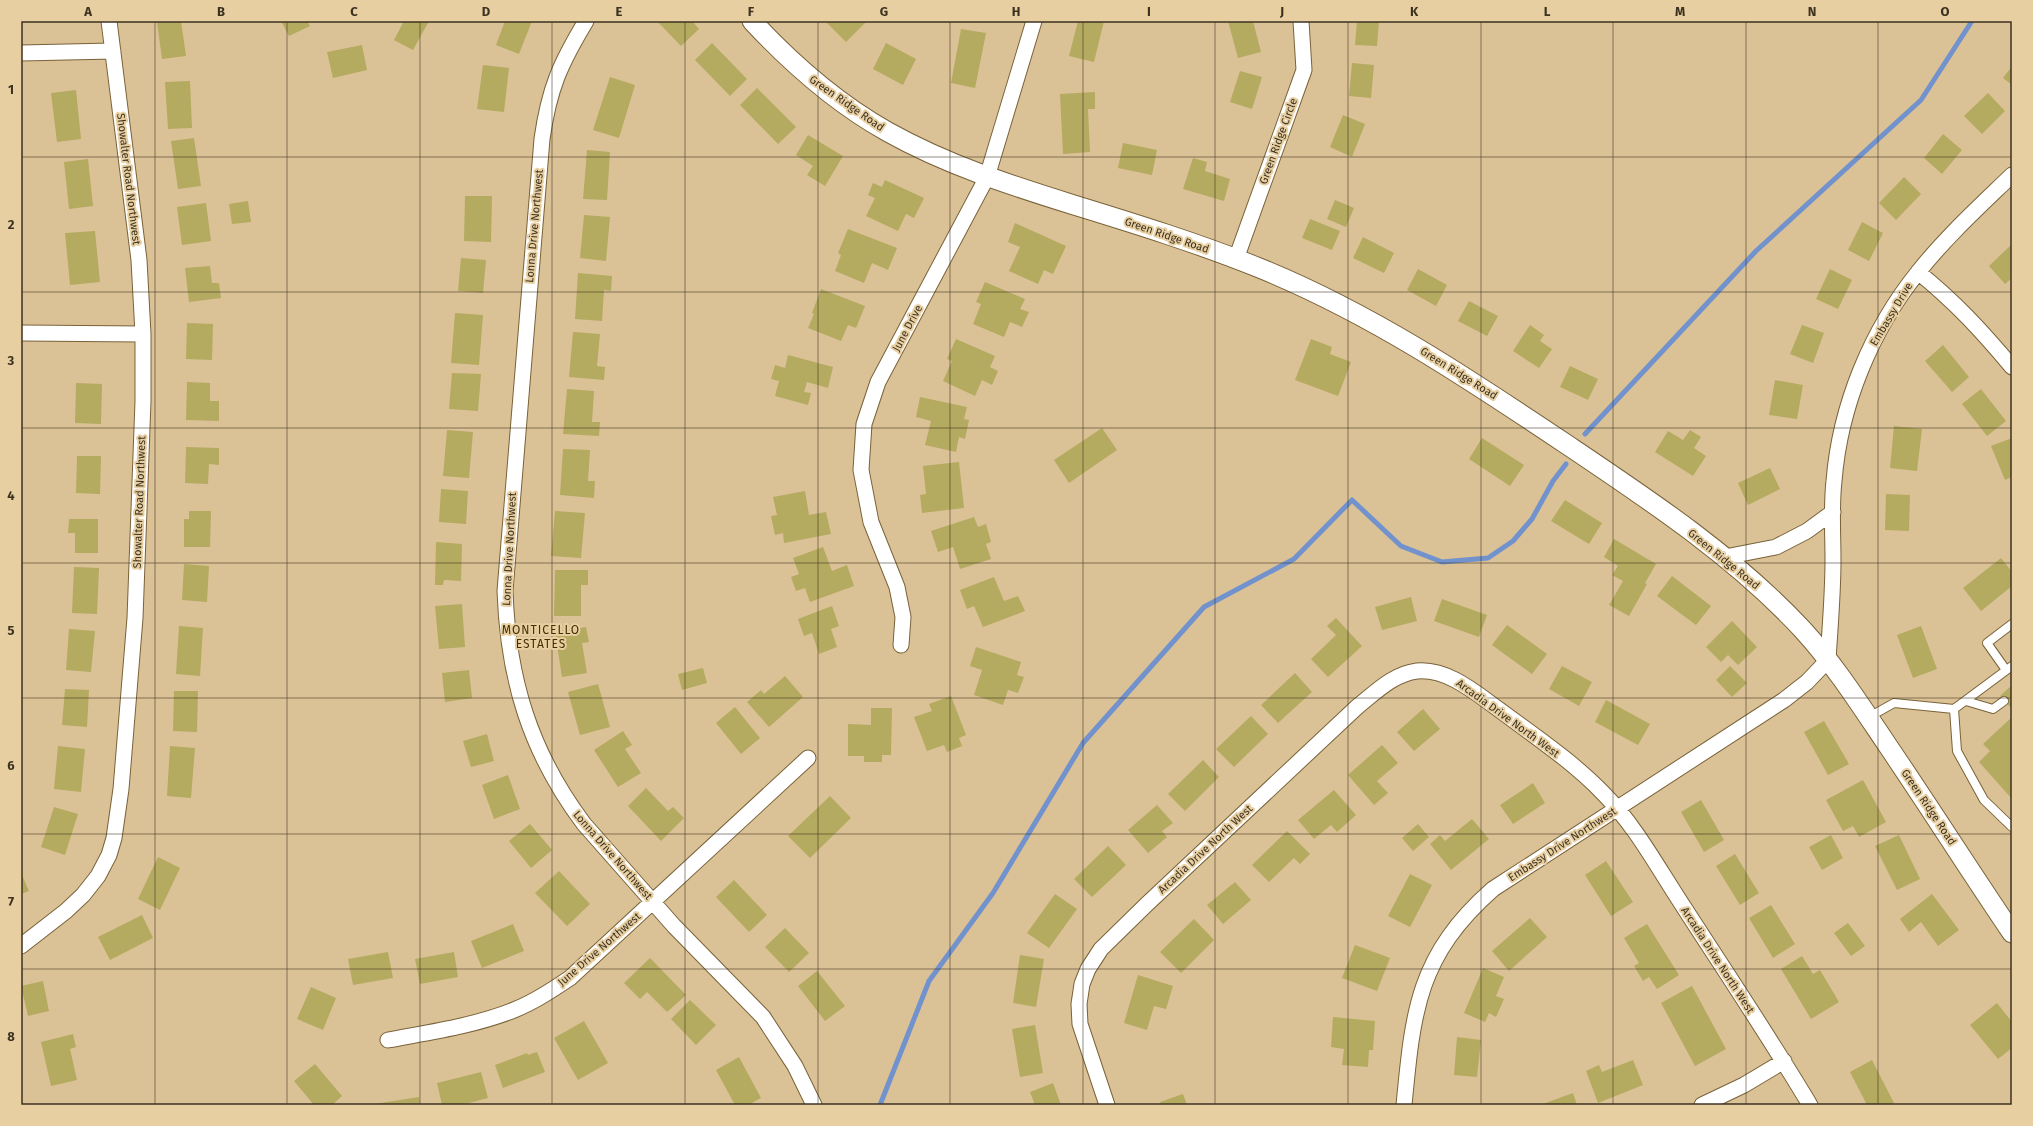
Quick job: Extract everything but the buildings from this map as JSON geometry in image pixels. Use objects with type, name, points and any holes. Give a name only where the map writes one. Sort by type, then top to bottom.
[{"type":"street","name":"Showalter Road Northwest","points":[[21,946],[66,911],[83,895],[98,876],[114,838],[121,789],[135,618],[143,334],[139,260],[109,21]]},
{"type":"street","name":"Lonna Drive Northwest","points":[[586,21],[565,56],[555,79],[546,108],[542,139],[505,591],[506,630],[512,668],[522,706],[538,748],[551,775],[584,824],[653,902],[763,1017],[795,1066],[814,1105]]},
{"type":"street","name":"Green Ridge Road","points":[[752,21],[790,60],[819,86],[857,113],[888,132],[940,159],[987,177],[1172,235],[1259,268],[1346,308],[1408,341],[1462,374],[1629,486],[1725,557],[1769,595],[1804,631],[1828,660],[1869,717],[2012,933]]},
{"type":"street","name":"June Drive","points":[[901,645],[903,617],[897,587],[871,522],[861,470],[864,424],[878,382],[987,177],[1034,21]]},
{"type":"street","name":"Green Ridge Circle","points":[[1236,259],[1304,70],[1301,21]]},
{"type":"street","points":[[21,53],[113,51]]},
{"type":"street","name":"Embassy Drive","points":[[1828,660],[1836,466],[1844,424],[1855,384],[1873,341],[1893,308],[1918,272],[1938,248],[2012,175]]},
{"type":"street","points":[[1918,272],[1946,295],[1978,326],[2012,367]]},
{"type":"street","points":[[21,333],[143,334]]},
{"type":"street","points":[[1725,557],[1776,548],[1807,532],[1833,512]]},
{"type":"street","name":"Embassy Drive Northwest","points":[[1404,1105],[1410,1044],[1418,1003],[1427,974],[1441,947],[1459,923],[1493,889],[1784,700],[1807,682],[1828,660]]},
{"type":"street","name":"Arcadia Drive North West","points":[[1107,1105],[1080,1024],[1079,1004],[1082,984],[1088,969],[1101,949],[1357,707],[1391,680],[1402,674],[1418,671],[1434,672],[1452,678],[1485,700],[1579,769],[1617,808],[1639,838],[1784,1061],[1810,1105]]},
{"type":"street","name":"June Drive Northwest","points":[[388,1040],[477,1022],[514,1010],[543,996],[570,978],[808,758]]},
{"type":"street","points":[[1702,1105],[1744,1085],[1784,1061]]},
{"type":"lane","points":[[1869,717],[1894,703],[1954,710],[2009,668],[1987,644],[2012,624]]},
{"type":"lane","points":[[1966,701],[1993,709],[2004,701]]},
{"type":"lane","points":[[1954,710],[1957,751],[1984,800],[2012,827]]},
{"type":"waterway","points":[[1585,434],[1756,251],[1921,100],[1972,21]]},
{"type":"waterway","points":[[880,1105],[929,981],[993,893],[1083,743],[1204,607],[1294,559],[1352,500],[1401,546],[1442,562],[1488,558],[1513,541],[1532,519],[1553,481],[1566,464]]},
{"type":"district","name":"MONTICELLO ESTATES","points":[[541,637]]}]
